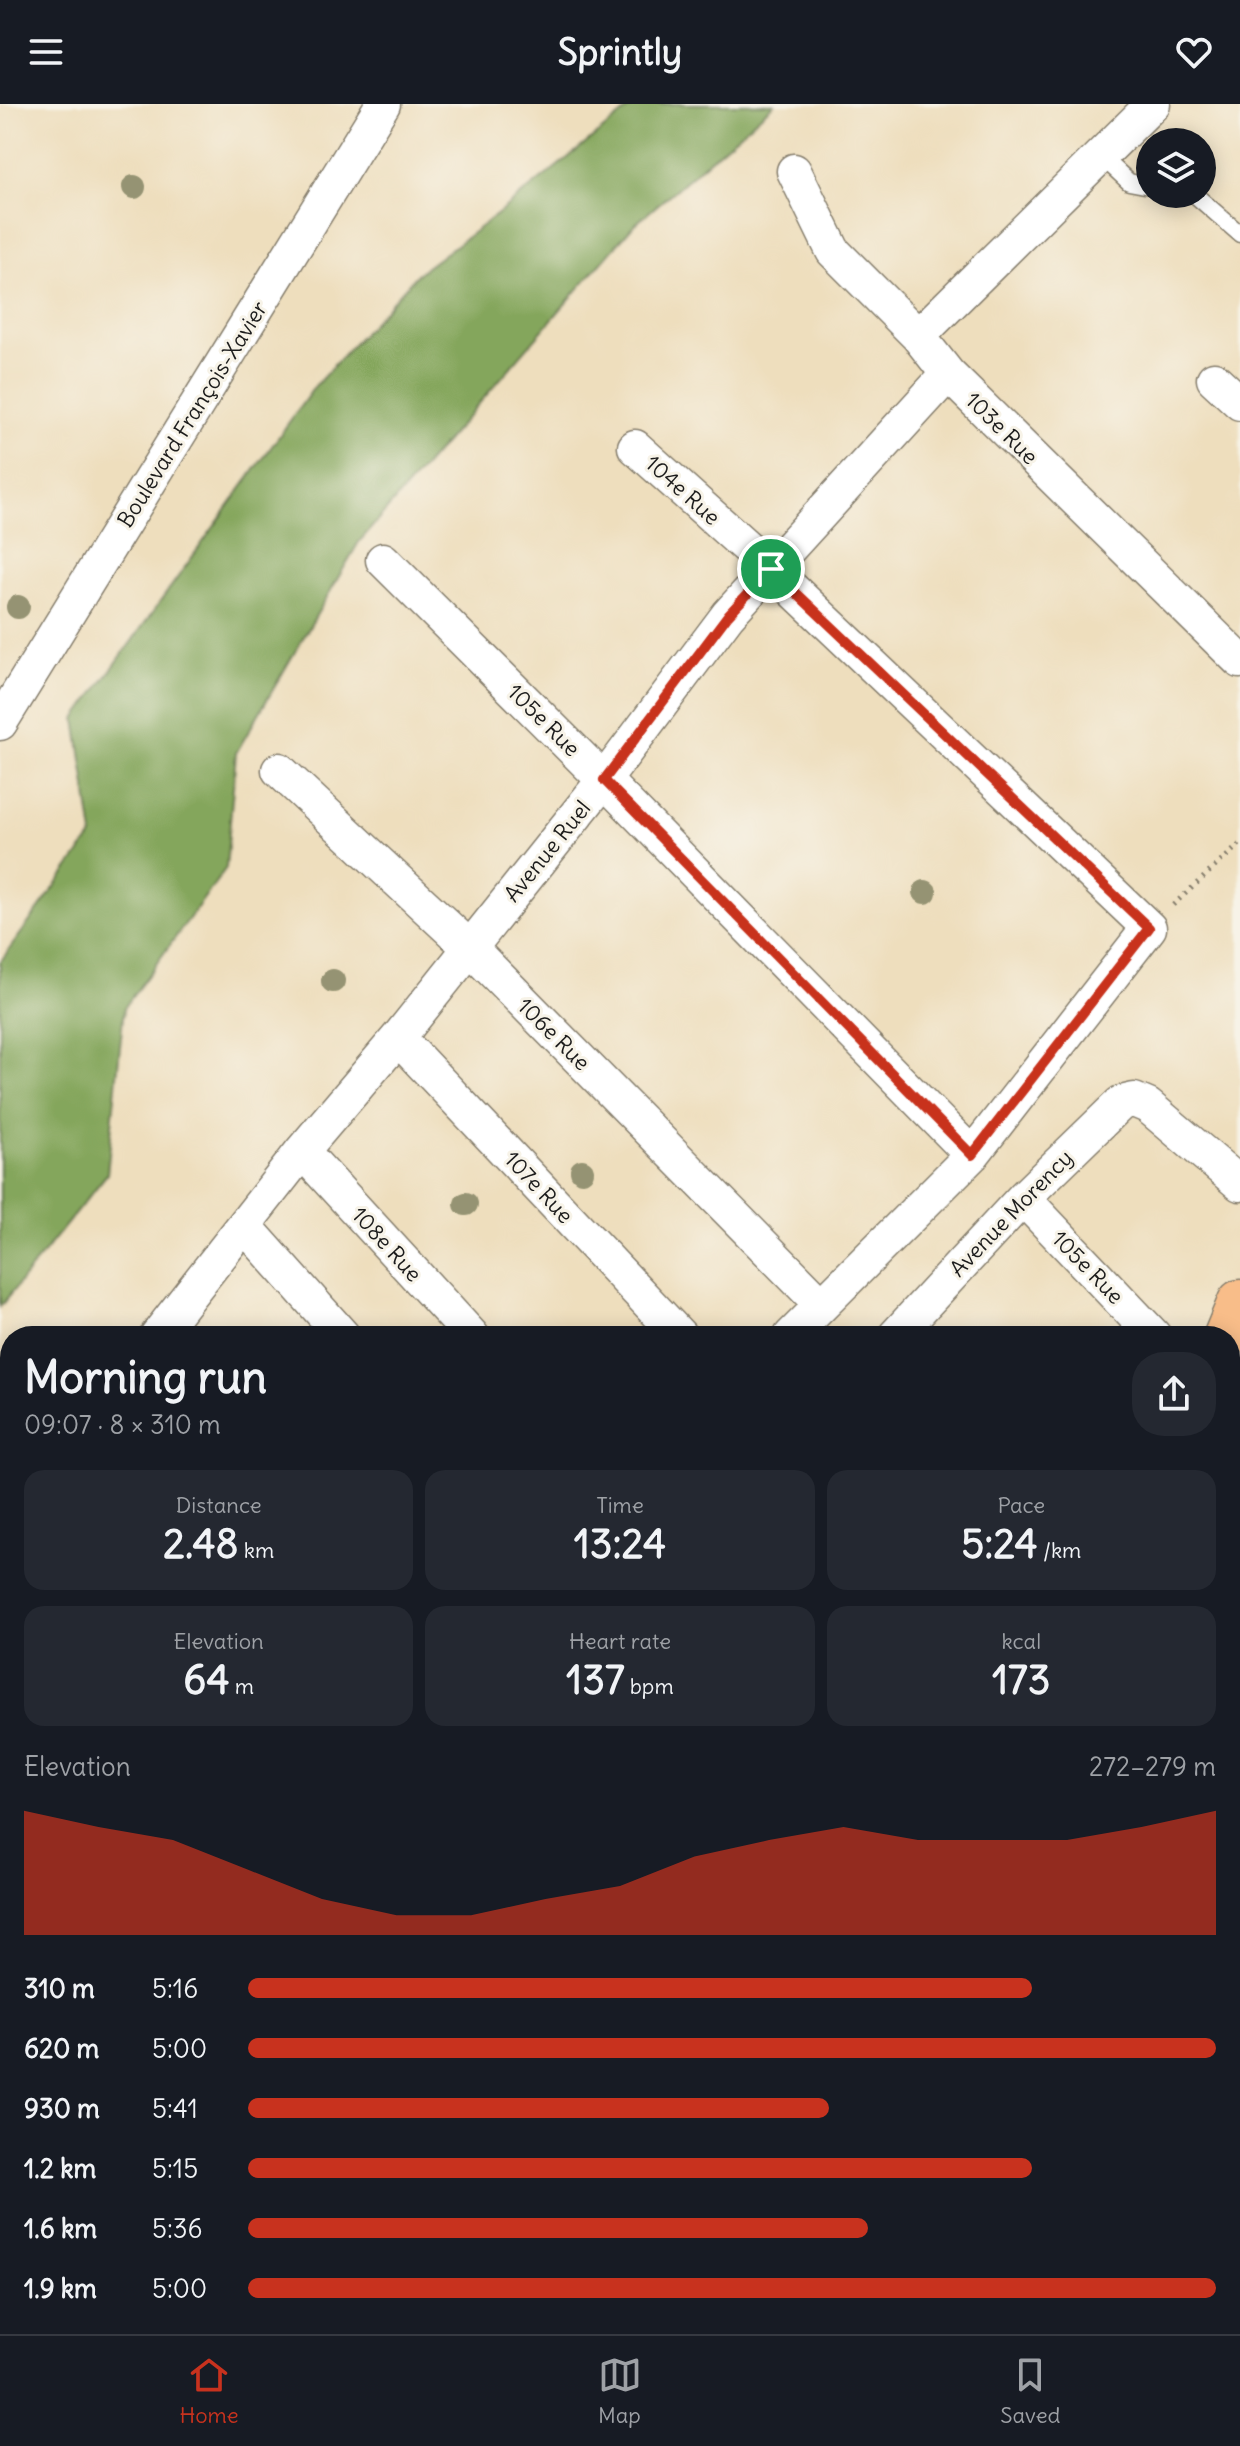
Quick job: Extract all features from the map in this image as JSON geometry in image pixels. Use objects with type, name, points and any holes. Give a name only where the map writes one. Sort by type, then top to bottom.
[{"type":"main road","points":[[1230,1326],[1240,1302]]},
{"type":"street","name":"Boulevard François-Xavier","points":[[0,723],[383,104]]},
{"type":"street","points":[[918,336],[1153,104]]},
{"type":"street","name":"103e Rue","points":[[794,171],[833,251],[918,336],[948,374],[1240,661]]},
{"type":"street","name":"Avenue Ruel","points":[[165,1326],[302,1151],[398,1038],[604,780],[728,615],[948,374]]},
{"type":"street","points":[[1214,379],[1240,403]]},
{"type":"street","name":"104e Rue","points":[[635,447],[771,569],[1149,928]]},
{"type":"street","name":"105e Rue","points":[[383,560],[972,1155]]},
{"type":"street","name":"106e Rue","points":[[279,770],[470,948],[822,1305]]},
{"type":"street","points":[[801,1326],[972,1155],[1149,928]]},
{"type":"street","name":"107e Rue","points":[[398,1038],[671,1326]]},
{"type":"street","name":"Avenue Morency","points":[[904,1326],[1023,1198],[1121,1103],[1134,1100],[1148,1106],[1240,1184]]},
{"type":"street","name":"108e Rue","points":[[302,1151],[463,1326]]},
{"type":"street","name":"105e Rue","points":[[1023,1198],[1145,1326]]},
{"type":"street","points":[[244,1225],[334,1326]]},
{"type":"lane","points":[[1100,155],[1129,182],[1136,183]]},
{"type":"lane","points":[[1210,208],[1240,234]]},
{"type":"path","points":[[1149,928],[1240,844]]},
{"type":"green space","points":[[635,104],[774,104],[632,227],[359,542],[236,753],[226,868],[124,1008],[107,1174],[0,1307],[0,962],[93,835],[76,719],[315,386],[417,274]]},
{"type":"route","points":[[771,569],[1149,928],[972,1155],[604,780],[728,615],[771,569]]}]
